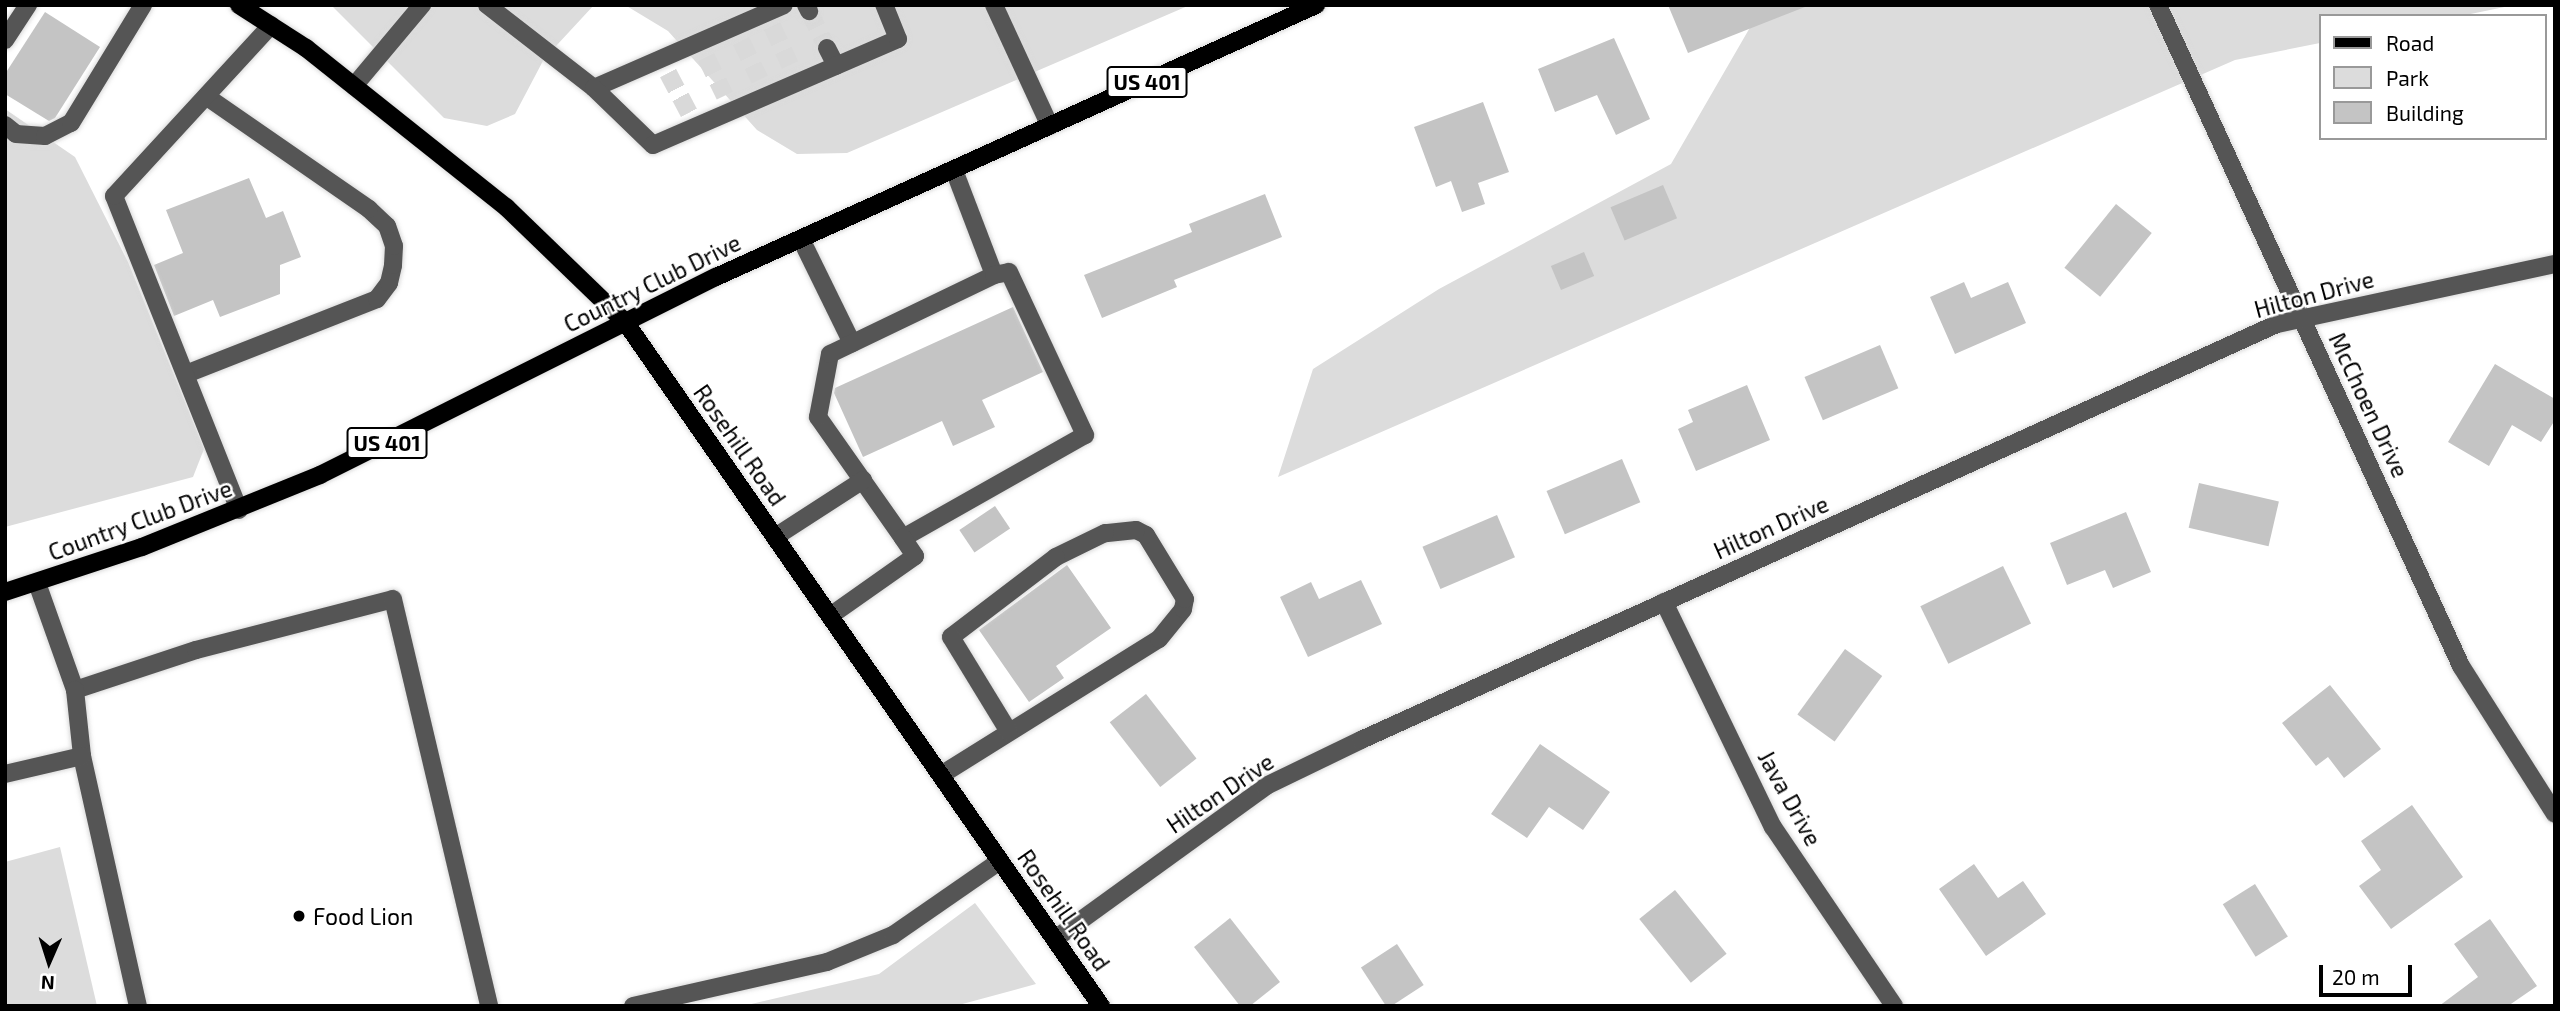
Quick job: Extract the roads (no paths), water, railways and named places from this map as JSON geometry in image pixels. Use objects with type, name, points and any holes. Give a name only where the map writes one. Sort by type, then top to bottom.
[{"type":"main road","name":"Rosehill Road","points":[[239,5],[306,48],[506,207],[625,323],[1101,1006]]},
{"type":"main road","name":"Country Club Drive","points":[[5,592],[239,510],[431,422],[625,323],[802,239],[1316,5]]},
{"type":"street","points":[[5,40],[28,5]]},
{"type":"street","points":[[5,125],[16,134],[45,135],[71,123],[143,5]]},
{"type":"street","points":[[354,86],[422,5]]},
{"type":"street","points":[[487,5],[594,88],[653,145],[692,119],[763,88],[798,82],[898,40],[884,5]]},
{"type":"street","points":[[594,88],[664,66],[702,50],[769,19],[784,5]]},
{"type":"street","points":[[994,5],[1050,126]]},
{"type":"street","name":"McChoen Drive","points":[[2158,5],[2461,666],[2555,814]]},
{"type":"street","points":[[239,510],[114,196],[271,25]]},
{"type":"street","points":[[827,48],[836,66]]},
{"type":"street","points":[[790,65],[798,82]]},
{"type":"street","points":[[186,374],[377,299],[389,284],[393,265],[394,246],[387,226],[369,209],[206,96]]},
{"type":"street","points":[[954,170],[994,275]]},
{"type":"street","points":[[802,239],[852,343]]},
{"type":"street","name":"Hilton Drive","points":[[1055,940],[1266,786],[2277,324],[2555,264]]},
{"type":"street","points":[[830,616],[915,556],[818,417],[830,354],[994,275],[1009,272],[1085,435],[903,538]]},
{"type":"street","points":[[775,537],[863,480]]},
{"type":"street","points":[[941,775],[1159,639],[1183,609],[1185,599],[1146,535],[1136,530],[1105,533],[1056,556],[951,637],[1009,732]]},
{"type":"street","points":[[37,583],[75,690],[82,755],[138,1006]]},
{"type":"street","points":[[75,690],[196,650],[393,599],[489,1006]]},
{"type":"street","name":"Java Drive","points":[[1664,602],[1773,827],[1894,1006]]},
{"type":"street","points":[[5,774],[82,755]]},
{"type":"street","points":[[633,1006],[827,962],[893,935],[1000,861]]},
{"type":"tunnel","points":[[809,11],[827,48]]},
{"type":"tunnel","points":[[772,26],[790,65]]},
{"type":"tunnel","points":[[741,41],[760,80]]},
{"type":"tunnel","points":[[706,57],[725,96]]},
{"type":"tunnel","points":[[668,73],[689,113]]},
{"type":"place","name":"Food Lion","points":[[299,916]]}]
